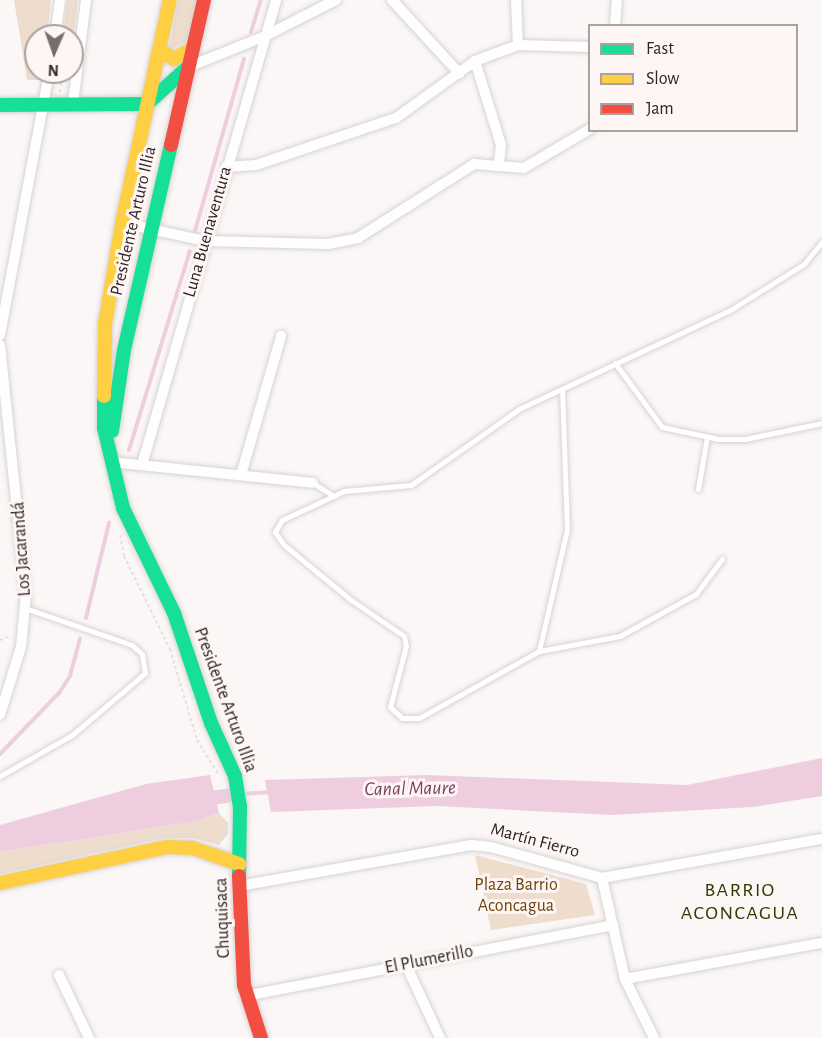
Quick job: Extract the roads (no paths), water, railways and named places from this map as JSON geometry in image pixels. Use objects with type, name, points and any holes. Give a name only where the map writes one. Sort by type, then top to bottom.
[{"type":"street","points":[[57,24],[60,0]]},
{"type":"street","points":[[73,103],[86,0]]},
{"type":"street","name":"Presidente Arturo Illia","points":[[170,0],[122,223],[104,344],[104,428],[130,524],[185,642],[212,723],[233,768],[239,794]]},
{"type":"street","name":"Presidente Arturo Illia","points":[[110,457],[116,388],[204,0]]},
{"type":"street","name":"Luna Buenaventura","points":[[142,465],[226,167],[276,0]]},
{"type":"street","points":[[0,105],[147,104],[188,67],[266,36],[336,0]]},
{"type":"street","points":[[392,0],[460,74]]},
{"type":"street","points":[[516,0],[518,45]]},
{"type":"street","points":[[615,24],[617,0]]},
{"type":"street","points":[[226,167],[256,165],[396,118],[475,61],[518,45],[588,47]]},
{"type":"street","points":[[159,50],[174,59],[193,48]]},
{"type":"street","points":[[475,61],[501,145],[499,164]]},
{"type":"street","points":[[0,335],[1,318],[47,84]]},
{"type":"street","points":[[122,223],[206,241],[328,244],[358,238],[474,164],[499,164],[524,168],[588,130]]},
{"type":"street","points":[[241,475],[281,336]]},
{"type":"street","name":"Los Jacarandá","points":[[0,345],[21,526],[25,608],[21,647],[0,715]]},
{"type":"street","points":[[110,457],[142,465],[313,483]]},
{"type":"street","name":"Chuquisaca","points":[[239,794],[238,886],[245,996],[261,1038]]},
{"type":"street","name":"Martín Fierro","points":[[238,886],[471,845],[491,847],[602,878],[822,839]]},
{"type":"street","points":[[0,883],[167,847],[193,848],[239,864]]},
{"type":"street","points":[[602,878],[625,979],[654,1038]]},
{"type":"street","name":"El Plumerillo","points":[[245,996],[613,925]]},
{"type":"street","points":[[625,979],[822,943]]},
{"type":"street","points":[[406,965],[440,1038]]},
{"type":"street","points":[[59,975],[89,1038]]},
{"type":"lane","points":[[722,559],[696,594],[620,636],[539,651],[418,717],[394,713],[390,707],[406,646],[404,636],[351,600],[284,545],[275,532],[282,520],[344,491],[411,485],[519,409],[732,309],[804,264],[822,242]]},
{"type":"lane","points":[[615,363],[662,427],[707,436],[745,439],[822,423]]},
{"type":"lane","points":[[539,651],[567,530],[569,501],[561,389]]},
{"type":"lane","points":[[698,489],[707,436]]},
{"type":"lane","points":[[313,483],[334,496]]},
{"type":"lane","points":[[0,776],[72,735],[145,673],[142,654],[132,645],[25,608]]},
{"type":"water","points":[[822,758],[822,796],[753,807],[611,815],[438,806],[271,812],[265,780],[427,775],[687,785]]},
{"type":"water","points":[[210,775],[219,813],[198,821],[0,852],[0,825],[146,784]]},
{"type":"waterway","points":[[251,32],[261,0]]},
{"type":"waterway","points":[[195,231],[244,59]]},
{"type":"waterway","points":[[129,450],[190,251]]},
{"type":"waterway","points":[[86,618],[109,523]]},
{"type":"waterway","points":[[0,754],[59,693],[70,676],[80,638]]},
{"type":"waterway","name":"Canal Maure","points":[[242,794],[271,792]]},
{"type":"waterway","name":"Canal Maure","points":[[197,800],[239,794]]},
{"type":"district","name":"BARRIO ACONCAGUA","points":[[740,902]]},
{"type":"park label","name":"Plaza Barrio Aconcagua","points":[[516,896]]}]
